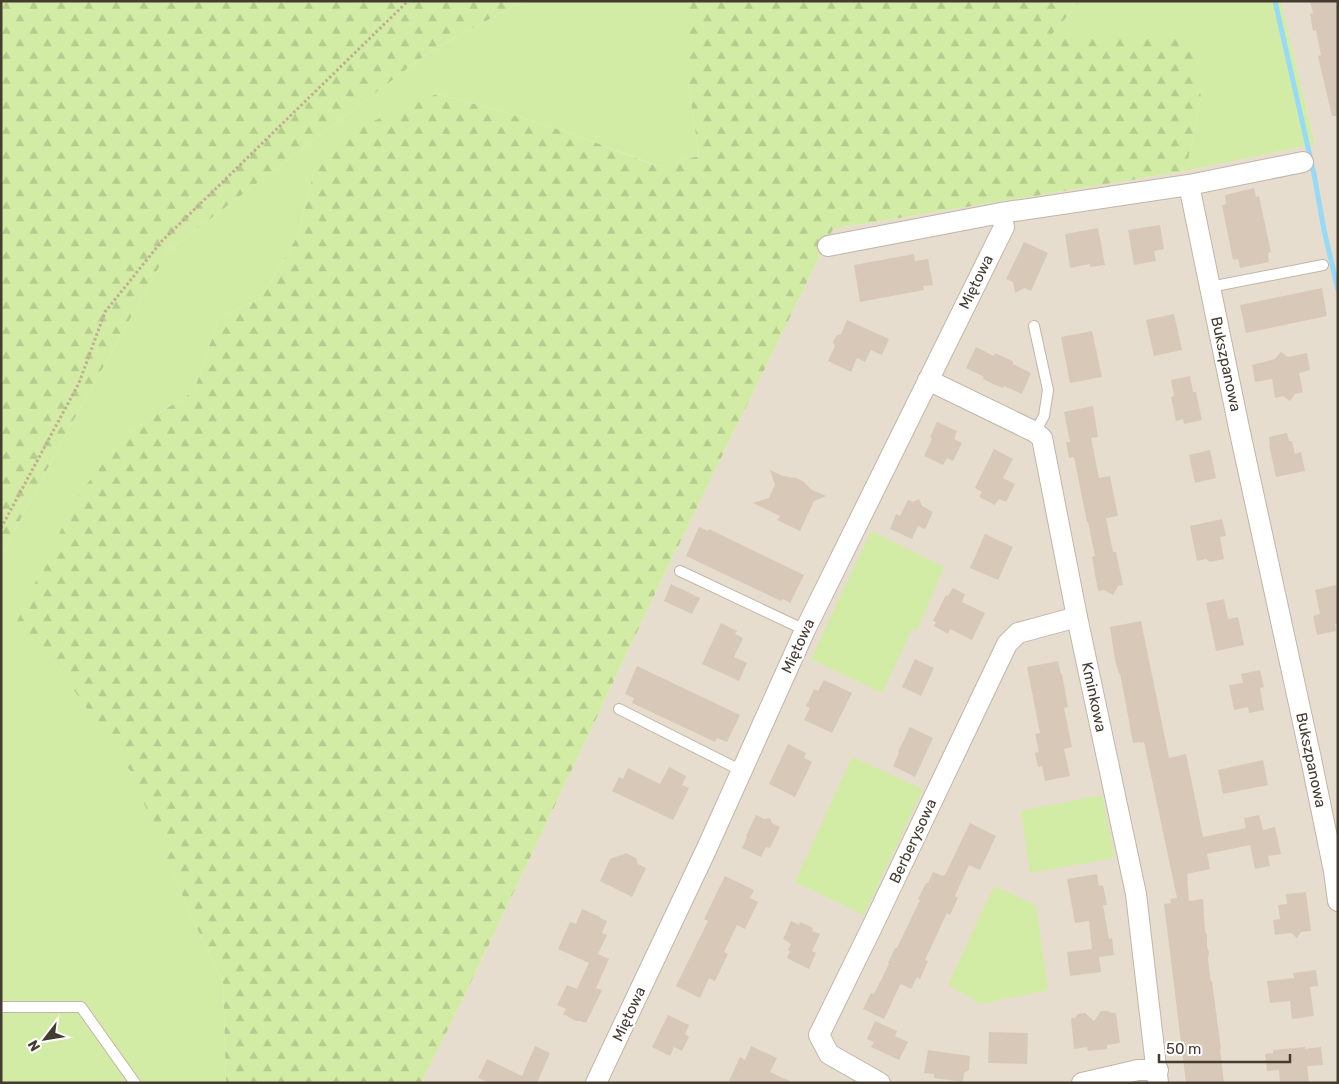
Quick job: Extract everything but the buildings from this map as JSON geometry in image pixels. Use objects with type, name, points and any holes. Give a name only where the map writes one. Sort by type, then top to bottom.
[{"type":"street","points":[[828,246],[1001,213],[1189,186],[1302,162]]},
{"type":"street","name":"Bukszpanowa","points":[[1189,186],[1311,759],[1334,871],[1338,901]]},
{"type":"street","name":"Miętowa","points":[[596,1083],[703,857],[805,630],[1004,227],[1001,213]]},
{"type":"street","points":[[928,380],[1035,432]]},
{"type":"street","name":"Kminkowa","points":[[1035,432],[1042,438],[1077,617],[1136,894],[1158,1076]]},
{"type":"street","name":"Berberysowa","points":[[880,1083],[829,1054],[819,1035],[1007,644],[1018,633],[1077,617]]},
{"type":"street","points":[[1082,1083],[1138,1070],[1158,1076]]},
{"type":"lane","points":[[1210,287],[1323,265]]},
{"type":"lane","points":[[1034,326],[1048,390],[1044,416],[1035,432]]},
{"type":"lane","points":[[680,572],[805,630]]},
{"type":"lane","points":[[619,709],[742,770]]},
{"type":"lane","points":[[1,1007],[81,1007],[135,1083]]},
{"type":"path","points":[[1,528],[79,383],[105,312],[161,242],[408,1]]},
{"type":"shaded area","points":[[1281,1],[1338,1],[1338,1083],[421,1083],[464,997],[665,573],[833,229],[1186,171],[1315,145]]},
{"type":"green space","points":[[1,1],[523,1],[429,52],[168,251],[68,430],[1,556]]},
{"type":"green space","points":[[523,1],[688,1],[688,82],[699,156],[658,166],[573,134],[501,111],[437,94],[314,172],[297,237],[261,298],[219,317],[194,391],[125,435],[13,632],[55,663],[131,771],[191,916],[223,981],[226,1083],[1,1083],[1,556],[68,430],[168,251],[429,52]]},
{"type":"green space","points":[[688,1],[1080,1],[1052,34],[1190,36],[1201,97],[1186,171],[833,229],[665,573],[464,997],[421,1083],[226,1083],[223,981],[191,916],[131,772],[55,663],[12,632],[80,493],[125,435],[194,391],[219,317],[261,298],[297,237],[314,172],[357,128],[437,94],[501,111],[573,134],[657,166],[699,156],[688,82]]},
{"type":"green space","points":[[1080,1],[1281,1],[1315,145],[1186,171],[1201,97],[1052,34]]},
{"type":"green space","points":[[871,531],[944,567],[917,631],[912,629],[882,693],[811,659]]},
{"type":"green space","points":[[852,757],[923,789],[864,915],[795,882]]},
{"type":"green space","points":[[1102,795],[1115,858],[1030,873],[1021,811]]},
{"type":"green space","points":[[994,886],[1036,905],[1048,990],[981,1004],[948,985]]},
{"type":"waterway","points":[[1275,1],[1338,290]]}]
